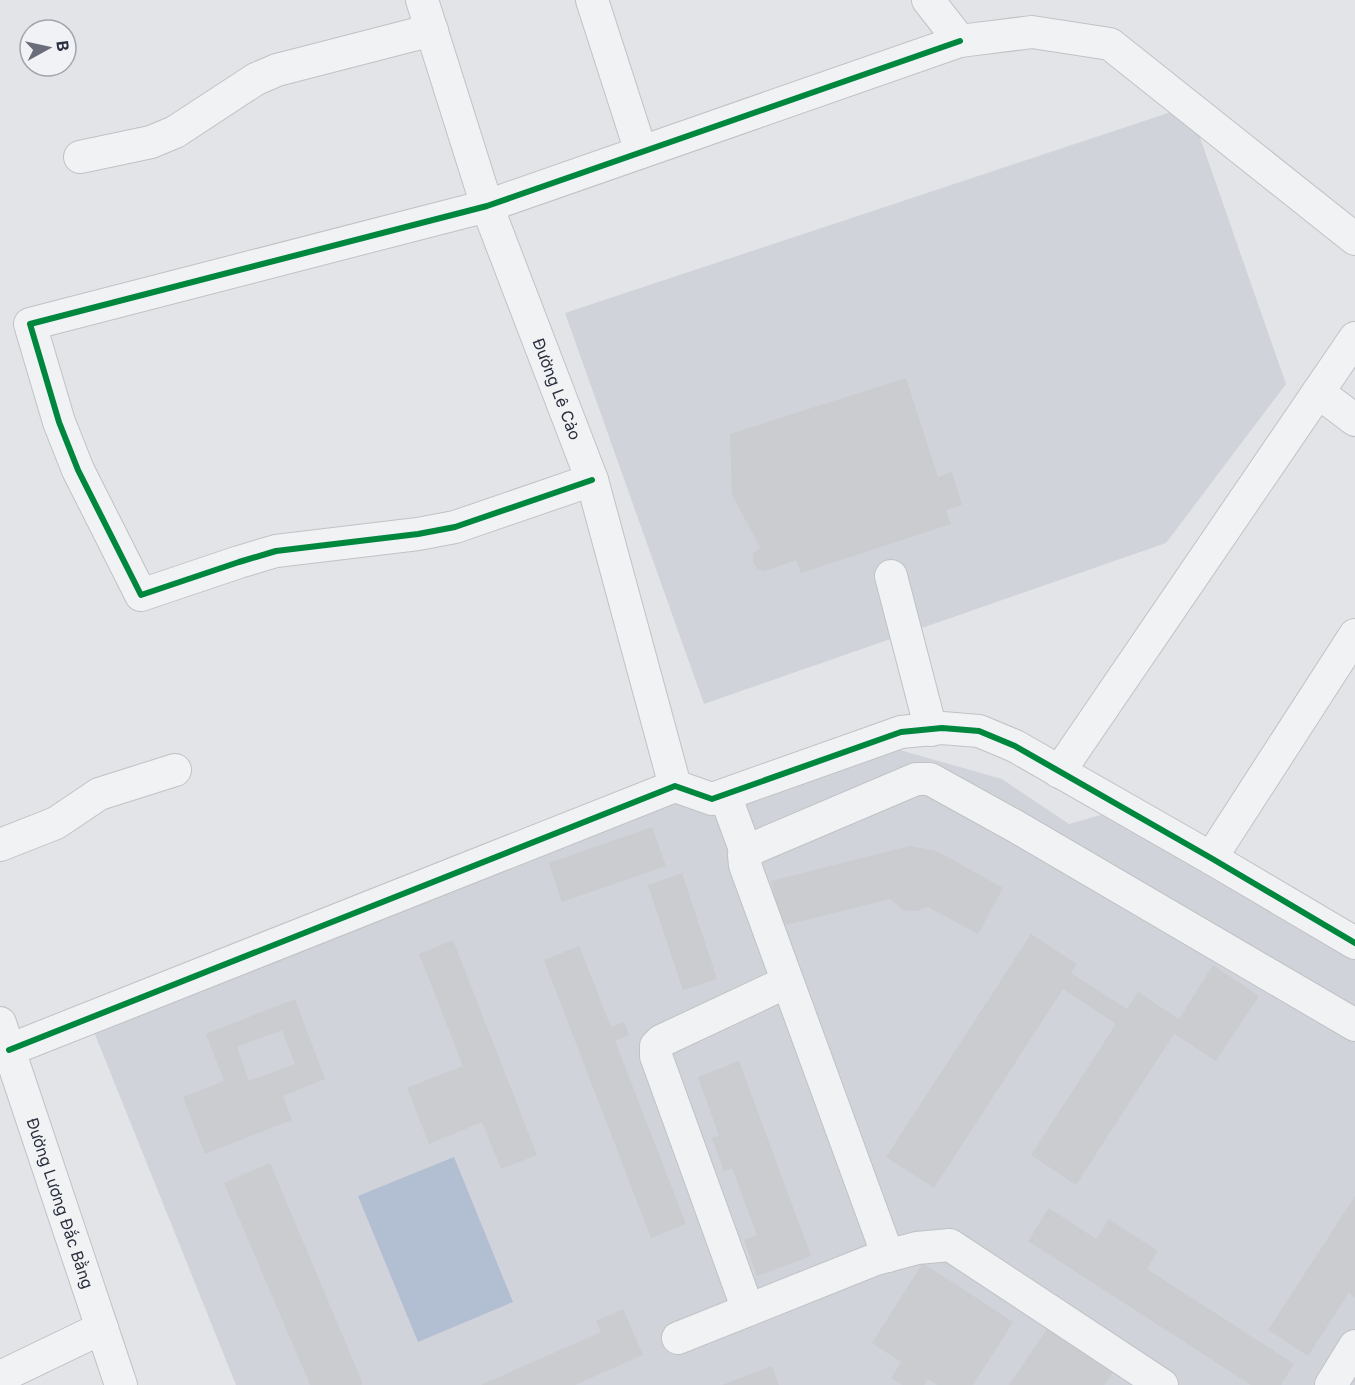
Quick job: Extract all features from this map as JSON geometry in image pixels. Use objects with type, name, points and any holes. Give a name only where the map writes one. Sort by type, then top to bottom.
[{"type":"street","name":"Đường Lê Cảo","points":[[422,0],[487,206],[592,480],[675,786]]},
{"type":"street","points":[[592,0],[641,152]]},
{"type":"street","points":[[928,0],[960,41]]},
{"type":"street","points":[[80,157],[152,142],[175,132],[256,79],[277,70],[432,30]]},
{"type":"street","points":[[592,480],[455,527],[418,534],[276,551],[141,595],[78,470],[59,422],[30,324],[487,206],[960,41],[1032,32],[1110,44],[1355,239]]},
{"type":"street","points":[[1059,772],[1355,338]]},
{"type":"street","points":[[1318,392],[1355,420]]},
{"type":"street","points":[[891,576],[931,730]]},
{"type":"street","points":[[1211,858],[1355,635]]},
{"type":"street","points":[[4,1037],[675,786],[712,799],[901,732],[942,728],[979,731],[1015,746],[1355,943]]},
{"type":"street","points":[[0,845],[56,823],[99,794],[175,770]]},
{"type":"street","points":[[746,852],[916,779],[930,779],[1016,826],[1355,1025]]},
{"type":"street","points":[[725,795],[746,852],[745,865],[888,1256]]},
{"type":"street","points":[[748,1310],[656,1056],[656,1046],[662,1041],[787,982]]},
{"type":"street","name":"Đường Lương Đắc Bằng","points":[[4,1037],[11,1089],[102,1328],[121,1385]]},
{"type":"street","points":[[678,1338],[876,1259],[917,1248],[950,1245],[1162,1385]]},
{"type":"street","points":[[0,1377],[102,1328]]},
{"type":"street","points":[[1331,1385],[1355,1346]]},
{"type":"shaded area","points":[[1189,106],[1286,384],[1166,543],[704,704],[565,313]]},
{"type":"shaded area","points":[[893,748],[1002,779],[1069,824],[1108,813],[1355,960],[1355,1385],[236,1385],[92,1027],[670,798]]},
{"type":"water","points":[[454,1157],[513,1302],[418,1342],[358,1196]]},
{"type":"building","points":[[906,378],[938,477],[952,472],[962,505],[946,510],[951,524],[801,573],[796,560],[764,571],[758,569],[753,563],[753,554],[760,547],[732,495],[730,434]]},
{"type":"building","points":[[652,827],[666,866],[562,902],[549,863]]},
{"type":"building","points":[[910,846],[937,851],[1003,888],[978,934],[928,907],[916,911],[903,910],[890,899],[782,926],[771,881]]},
{"type":"building","points":[[682,873],[717,979],[683,990],[648,885]]},
{"type":"building","points":[[1031,934],[1077,964],[1071,973],[1127,1009],[1138,992],[1179,1019],[1213,965],[1259,996],[1216,1061],[1174,1034],[1076,1185],[1031,1155],[1116,1024],[1063,989],[934,1188],[886,1157]]},
{"type":"building","points":[[453,940],[537,1155],[501,1169],[482,1122],[429,1144],[407,1088],[463,1066],[419,954]]},
{"type":"building","points":[[579,946],[611,1027],[624,1022],[629,1035],[615,1041],[686,1224],[651,1238],[544,960]]},
{"type":"building","points":[[295,999],[325,1079],[283,1096],[292,1120],[205,1154],[183,1097],[224,1081],[206,1034]],"holes":[[[282,1030],[295,1064],[249,1081],[237,1047]]]},
{"type":"building","points":[[739,1061],[811,1256],[757,1276],[744,1240],[757,1235],[732,1168],[724,1171],[712,1138],[719,1136],[698,1077]]},
{"type":"building","points":[[270,1163],[363,1384],[361,1385],[310,1385],[224,1183]]},
{"type":"building","points":[[1355,1196],[1355,1298],[1349,1293],[1308,1356],[1268,1330]]},
{"type":"building","points":[[1049,1208],[1096,1239],[1109,1219],[1158,1251],[1147,1269],[1294,1364],[1281,1385],[1251,1385],[1028,1241]]},
{"type":"building","points":[[923,1263],[1013,1322],[973,1385],[937,1385],[928,1379],[924,1385],[902,1385],[891,1378],[901,1362],[872,1343]]},
{"type":"building","points":[[623,1309],[643,1355],[575,1385],[481,1385],[601,1332],[596,1321]]},
{"type":"building","points":[[1053,1320],[1118,1365],[1104,1385],[1009,1385]]},
{"type":"building","points":[[772,1366],[779,1385],[722,1385]]},
{"type":"cycle path","points":[[592,480],[455,527],[418,534],[276,551],[141,595],[78,470],[59,422],[30,324],[487,206],[960,41]]},
{"type":"cycle path","points":[[9,1050],[675,786],[712,799],[901,732],[942,728],[979,731],[1015,746],[1355,943]]}]
